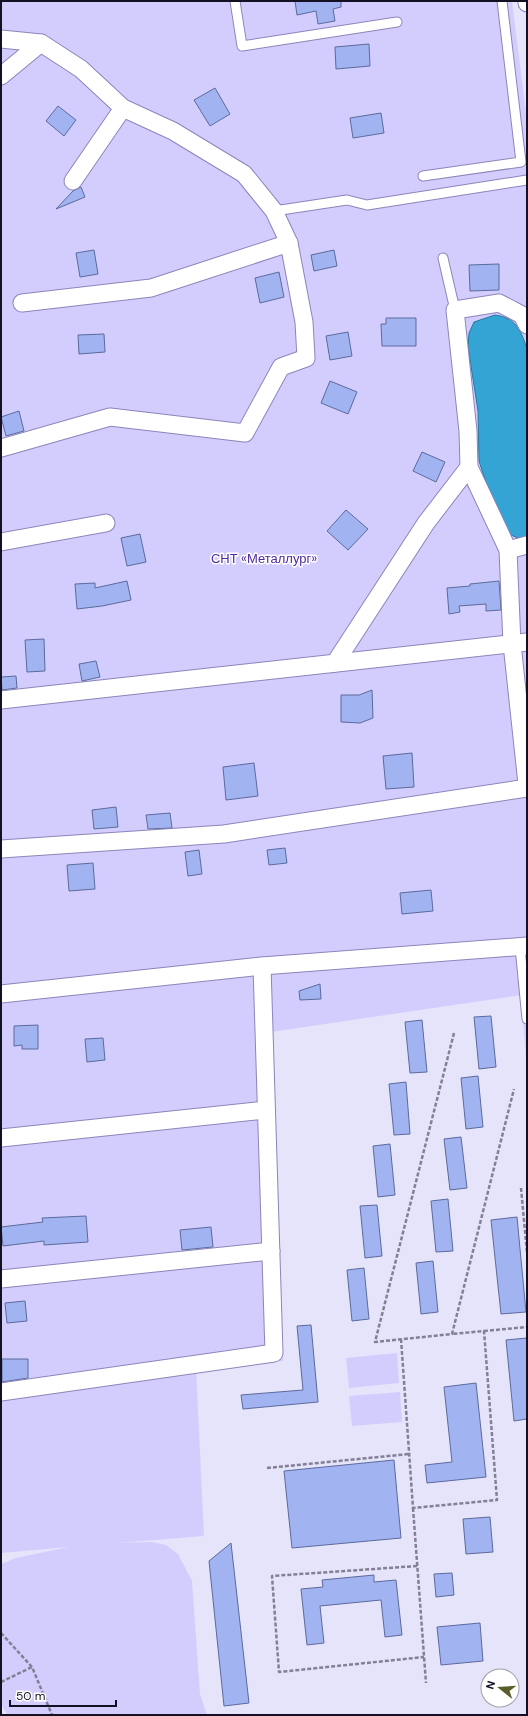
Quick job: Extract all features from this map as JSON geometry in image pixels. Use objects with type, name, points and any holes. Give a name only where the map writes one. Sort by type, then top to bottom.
[{"type":"street","points":[[1,39],[41,43],[81,69],[123,108],[173,131],[244,174],[274,211],[289,243],[304,322],[306,358],[281,367],[245,433],[110,417],[1,448]]},
{"type":"street","points":[[1,76],[41,43]]},
{"type":"street","points":[[73,181],[123,108]]},
{"type":"street","points":[[22,303],[151,288],[289,243]]},
{"type":"street","points":[[527,325],[522,315],[499,303],[455,310],[468,430],[469,467],[508,550],[519,643],[527,784]]},
{"type":"street","points":[[335,664],[426,523],[469,467]]},
{"type":"street","points":[[1,542],[106,523]]},
{"type":"street","points":[[508,550],[527,545]]},
{"type":"street","points":[[1,700],[519,643]]},
{"type":"street","points":[[1,849],[224,834],[527,788]]},
{"type":"street","points":[[1,994],[262,966],[524,947]]},
{"type":"street","points":[[1,1392],[274,1354],[262,966]]},
{"type":"street","points":[[1,1138],[266,1110]]},
{"type":"street","points":[[1,1279],[271,1251]]},
{"type":"lane","points":[[235,1],[242,46],[397,22]]},
{"type":"lane","points":[[423,176],[521,162],[502,1]]},
{"type":"lane","points":[[274,211],[347,200],[367,205],[527,180]]},
{"type":"lane","points":[[443,258],[455,310]]},
{"type":"lane","points":[[524,947],[527,1019]]},
{"type":"path","points":[[454,1034],[375,1342],[527,1327]]},
{"type":"path","points":[[452,1334],[514,1089]]},
{"type":"path","points":[[521,1188],[527,1252]]},
{"type":"path","points":[[412,1508],[497,1500],[484,1331]]},
{"type":"path","points":[[401,1339],[412,1508],[426,1683]]},
{"type":"path","points":[[267,1468],[409,1454]]},
{"type":"path","points":[[417,1566],[272,1576],[279,1672],[424,1657]]},
{"type":"path","points":[[1,1633],[32,1667],[52,1715]]},
{"type":"path","points":[[1,1682],[32,1667]]},
{"type":"green space","name":"СНТ «Металлург»","points":[[1,1],[512,1],[527,121],[527,1069],[521,995],[271,1032],[283,1361],[196,1367],[204,1536],[118,1543],[152,1542],[166,1545],[178,1554],[192,1581],[200,1694],[207,1715],[8,1715],[3,1708],[1,1701],[1,1564],[16,1558],[68,1547],[1,1553]]},
{"type":"green space","points":[[397,1353],[399,1383],[349,1388],[346,1358]]},
{"type":"green space","points":[[400,1392],[402,1422],[352,1426],[349,1396]]},
{"type":"water","points":[[495,315],[508,319],[517,326],[527,349],[527,536],[518,538],[506,533],[497,516],[479,461],[478,411],[468,347],[469,333],[474,322]]},
{"type":"building","points":[[295,1],[341,1],[341,7],[333,9],[335,21],[318,24],[316,11],[297,15]]},
{"type":"building","points":[[369,44],[370,66],[336,69],[335,47]]},
{"type":"building","points":[[215,88],[230,114],[210,126],[194,100]]},
{"type":"building","points":[[58,106],[76,120],[64,136],[46,121]]},
{"type":"building","points":[[381,113],[384,133],[353,138],[350,118]]},
{"type":"building","points":[[81,187],[85,197],[56,209],[73,191]]},
{"type":"building","points":[[94,250],[98,274],[80,277],[76,253]]},
{"type":"building","points":[[334,250],[337,266],[314,271],[311,255]]},
{"type":"building","points":[[499,264],[499,290],[470,291],[469,265]]},
{"type":"building","points":[[279,272],[284,297],[260,303],[255,278]]},
{"type":"building","points":[[386,318],[416,318],[416,346],[382,346],[381,324],[386,324]]},
{"type":"building","points":[[348,332],[352,356],[330,360],[326,336]]},
{"type":"building","points":[[104,334],[105,352],[79,354],[78,335]]},
{"type":"building","points":[[330,381],[357,392],[348,414],[321,403]]},
{"type":"building","points":[[19,411],[24,431],[6,436],[1,417]]},
{"type":"building","points":[[422,452],[445,462],[436,482],[413,471]]},
{"type":"building","points":[[346,510],[368,529],[348,550],[327,531]]},
{"type":"building","points":[[140,534],[146,562],[127,566],[121,538]]},
{"type":"building","points":[[127,581],[131,600],[77,609],[75,584],[95,583],[95,588]]},
{"type":"building","points":[[499,581],[501,610],[486,611],[486,604],[459,606],[460,612],[449,614],[447,588]]},
{"type":"building","points":[[44,639],[45,671],[27,672],[25,640]]},
{"type":"building","points":[[96,661],[100,677],[82,681],[79,664]]},
{"type":"building","points":[[16,676],[17,688],[2,690],[1,677]]},
{"type":"building","points":[[372,690],[373,718],[360,723],[341,722],[341,695],[359,695]]},
{"type":"building","points":[[412,753],[414,787],[386,789],[383,756]]},
{"type":"building","points":[[254,763],[258,796],[226,800],[223,767]]},
{"type":"building","points":[[116,807],[118,827],[94,829],[92,810]]},
{"type":"building","points":[[170,813],[172,828],[148,829],[146,815]]},
{"type":"building","points":[[285,848],[287,863],[269,865],[267,850]]},
{"type":"building","points":[[199,850],[202,874],[188,876],[185,852]]},
{"type":"building","points":[[93,863],[95,889],[69,891],[67,865]]},
{"type":"building","points":[[431,890],[433,911],[402,914],[400,893]]},
{"type":"building","points":[[320,984],[321,999],[300,1000],[299,991]]},
{"type":"building","points":[[491,1016],[496,1067],[479,1069],[474,1017]]},
{"type":"building","points":[[422,1020],[427,1072],[410,1073],[405,1022]]},
{"type":"building","points":[[38,1025],[38,1049],[22,1049],[22,1045],[14,1046],[14,1026]]},
{"type":"building","points":[[103,1038],[105,1060],[87,1062],[85,1039]]},
{"type":"building","points":[[478,1076],[483,1127],[466,1129],[461,1078]]},
{"type":"building","points":[[406,1082],[410,1134],[394,1135],[389,1084]]},
{"type":"building","points":[[461,1137],[467,1188],[450,1190],[444,1139]]},
{"type":"building","points":[[390,1144],[395,1195],[378,1197],[373,1146]]},
{"type":"building","points":[[448,1199],[453,1251],[436,1252],[431,1201]]},
{"type":"building","points":[[377,1205],[382,1256],[365,1258],[360,1206]]},
{"type":"building","points":[[86,1216],[88,1242],[44,1245],[44,1241],[3,1246],[1,1227],[43,1222],[42,1218]]},
{"type":"building","points":[[517,1217],[526,1312],[501,1314],[491,1220]]},
{"type":"building","points":[[211,1227],[213,1247],[182,1250],[180,1230]]},
{"type":"building","points":[[433,1261],[438,1312],[421,1314],[416,1263]]},
{"type":"building","points":[[364,1268],[369,1319],[352,1321],[347,1270]]},
{"type":"building","points":[[25,1301],[27,1321],[7,1323],[5,1303]]},
{"type":"building","points":[[311,1325],[318,1402],[243,1409],[241,1395],[303,1390],[297,1326]]},
{"type":"building","points":[[527,1338],[527,1419],[514,1421],[506,1340]]},
{"type":"building","points":[[2,1359],[28,1359],[28,1378],[2,1382]]},
{"type":"building","points":[[476,1383],[486,1477],[427,1483],[425,1465],[452,1462],[444,1387]]},
{"type":"building","points":[[394,1460],[401,1538],[292,1548],[284,1471]]},
{"type":"building","points":[[490,1517],[493,1552],[466,1554],[463,1519]]},
{"type":"building","points":[[231,1543],[249,1703],[224,1706],[209,1561]]},
{"type":"building","points":[[452,1573],[454,1595],[436,1597],[434,1574]]},
{"type":"building","points":[[374,1575],[374,1582],[396,1580],[402,1635],[385,1637],[381,1600],[320,1606],[324,1643],[307,1645],[301,1589],[323,1587],[322,1580]]},
{"type":"building","points":[[480,1623],[483,1661],[441,1665],[437,1627]]}]
